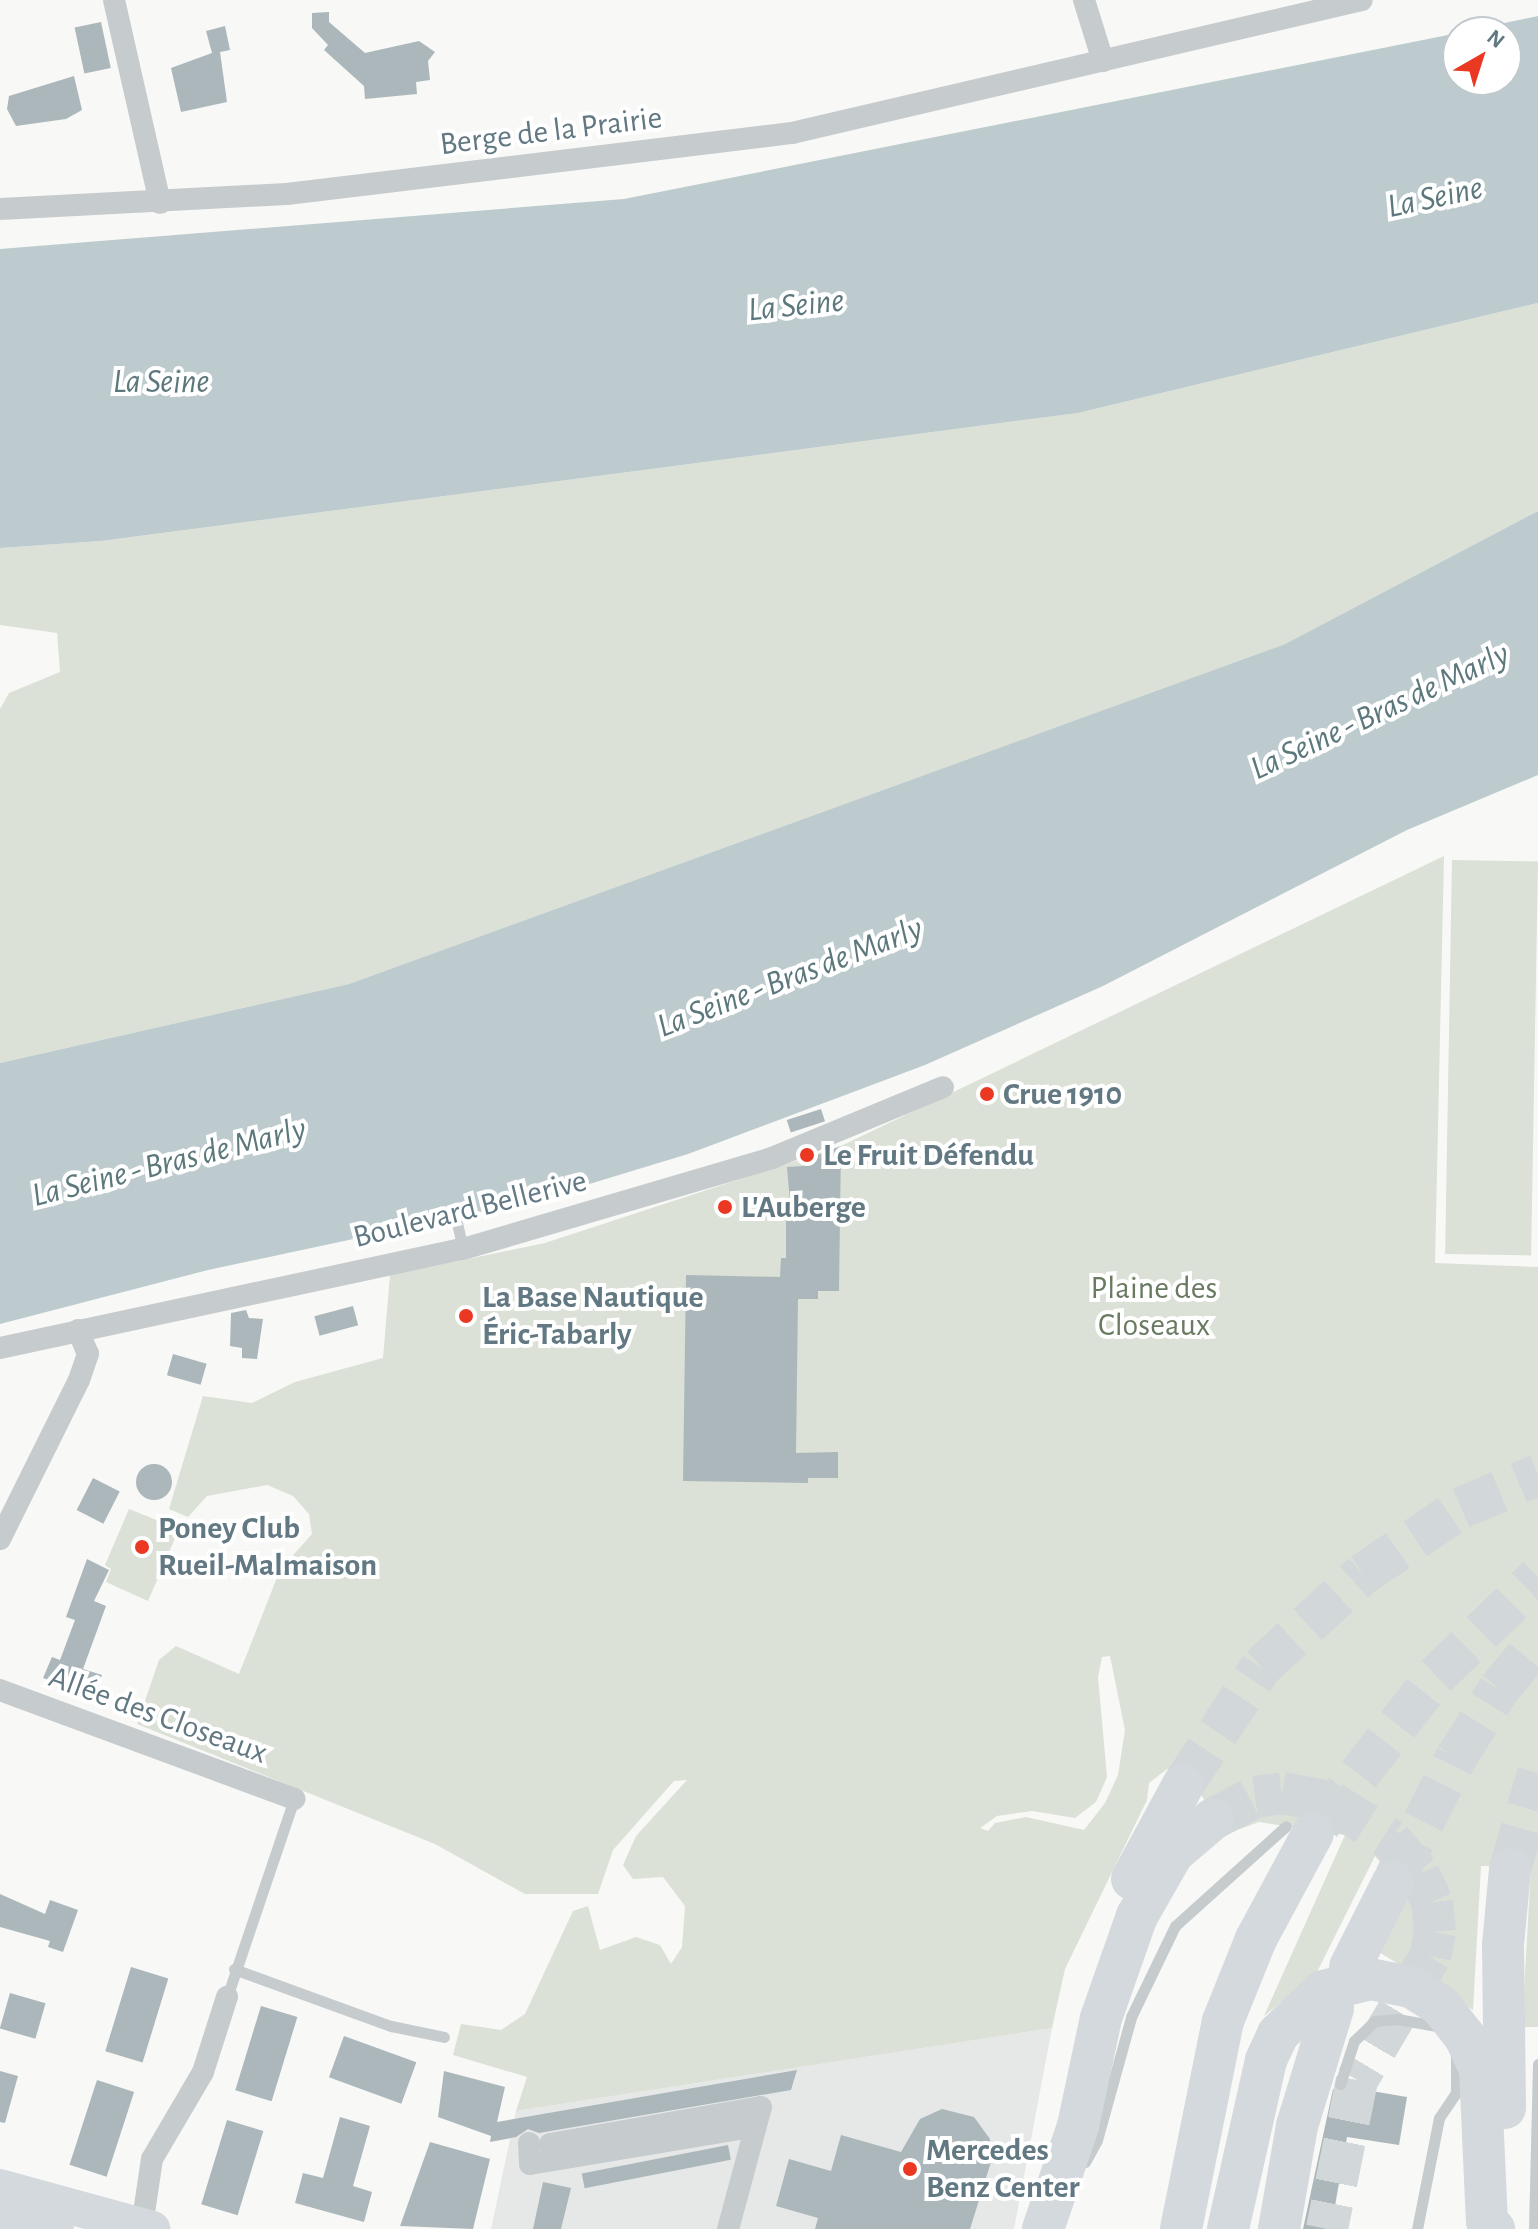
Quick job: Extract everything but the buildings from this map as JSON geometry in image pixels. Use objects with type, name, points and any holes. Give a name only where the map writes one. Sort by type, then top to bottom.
[{"type":"highway","points":[[1047,2224],[1065,2094],[1095,1982],[1130,1883],[1183,1785]]},
{"type":"highway","points":[[1047,2224],[1078,2126],[1101,2018],[1137,1916],[1173,1853],[1213,1819]]},
{"type":"highway","points":[[1181,2229],[1223,2021],[1300,1830]]},
{"type":"highway","points":[[1504,2229],[1503,2010],[1510,1869]]},
{"type":"highway","points":[[1350,1967],[1393,1882]]},
{"type":"highway","points":[[1228,2229],[1266,2060],[1297,2010],[1323,1991],[1370,1979],[1411,1987],[1440,2023],[1465,2037],[1487,2221],[1494,2229]]},
{"type":"highway","points":[[1279,2229],[1297,2126],[1333,2008]]},
{"type":"highway","points":[[1466,2059],[1503,2010]]},
{"type":"main road","points":[[0,2187],[147,2228]]},
{"type":"main road","points":[[0,2213],[56,2229]]},
{"type":"street","points":[[114,0],[160,203]]},
{"type":"street","points":[[1084,0],[1103,61]]},
{"type":"street","name":"Berge de la Prairie","points":[[0,209],[160,203],[302,192],[792,133],[1362,0]]},
{"type":"street","name":"Boulevard Bellerive","points":[[0,1348],[463,1249],[772,1158],[943,1087]]},
{"type":"street","points":[[0,1539],[79,1380],[88,1354],[78,1330]]},
{"type":"street","name":"Allée des Closeaux","points":[[0,1690],[142,1752],[294,1799]]},
{"type":"street","points":[[147,2228],[152,2159],[203,2072],[227,1997]]},
{"type":"street","points":[[540,2143],[761,2107],[728,2229]]},
{"type":"lane","points":[[457,1223],[463,1249]]},
{"type":"lane","points":[[227,1997],[294,1799]]},
{"type":"lane","points":[[1047,2224],[1097,2140],[1131,2017],[1158,1954],[1193,1906],[1300,1830]]},
{"type":"lane","points":[[234,1969],[391,2026],[444,2037]]},
{"type":"lane","points":[[1243,2229],[1276,2066],[1304,2021],[1350,1995],[1384,1992],[1419,2004],[1440,2023]]},
{"type":"lane","points":[[1340,2084],[1354,2041],[1375,2021],[1440,2023]]},
{"type":"lane","points":[[1417,2229],[1439,2118],[1456,2093],[1466,2059]]},
{"type":"lane","points":[[1534,2229],[1538,2064]]},
{"type":"shaded area","points":[[1052,2028],[1014,2229],[491,2229],[516,2111]]},
{"type":"green space","points":[[1538,303],[1538,511],[1285,644],[349,984],[0,1063],[0,709],[9,693],[60,672],[57,633],[0,625],[0,548],[101,541],[1078,413]]},
{"type":"green space","name":"Plaine des Closeaux","points":[[1444,856],[1435,1263],[1538,1267],[1538,2027],[1522,2027],[1531,1867],[1481,1866],[1473,2010],[1374,1949],[1402,1890],[1375,1856],[1316,1974],[1264,2016],[1345,1835],[1259,1822],[1226,1834],[1198,1790],[1167,1769],[1149,1783],[1147,1800],[1065,1969],[1052,2028],[516,2111],[527,2077],[453,2055],[461,2024],[501,2030],[525,2014],[573,1911],[588,1906],[600,1950],[636,1937],[660,1945],[671,1964],[682,1947],[685,1906],[663,1877],[633,1879],[623,1865],[636,1836],[687,1780],[674,1781],[613,1850],[598,1894],[525,1894],[435,1844],[137,1724],[159,1660],[176,1646],[239,1674],[280,1570],[312,1534],[309,1514],[293,1496],[267,1485],[207,1496],[188,1517],[169,1509],[203,1396],[252,1403],[295,1382],[383,1358],[390,1275],[545,1243],[841,1146]],"holes":[[[1110,1656],[1125,1730],[1118,1775],[1105,1803],[1084,1830],[1026,1817],[995,1823],[988,1831],[980,1828],[997,1816],[1032,1811],[1075,1818],[1096,1802],[1107,1777],[1098,1677],[1102,1657]]]},
{"type":"green space","points":[[1452,860],[1538,862],[1531,1255],[1445,1254]]},
{"type":"green space","name":"Poney Club Rueil-Malmaison","points":[[129,1509],[179,1529],[148,1601],[106,1582],[111,1569],[105,1565]]},
{"type":"water","name":"La Seine","points":[[1538,16],[1538,303],[1078,413],[101,541],[0,548],[0,249],[624,199],[1442,36],[1442,96],[1522,96],[1522,19]]},
{"type":"water","name":"La Seine - Bras de Marly","points":[[1538,511],[1538,775],[1407,830],[1103,986],[925,1065],[688,1154],[540,1199],[208,1270],[0,1324],[0,1063],[349,984],[1285,644]]},
{"type":"tunnel","points":[[1183,1785],[1261,1667],[1363,1574],[1461,1508],[1538,1475]]},
{"type":"tunnel","points":[[1320,1824],[1436,1676],[1538,1577]]},
{"type":"tunnel","points":[[1395,1878],[1456,1758],[1499,1689],[1538,1642]]},
{"type":"tunnel","points":[[1510,1869],[1538,1773]]},
{"type":"tunnel","points":[[1213,1819],[1255,1797],[1282,1793],[1331,1802],[1391,1840],[1419,1874],[1432,1902],[1435,1932],[1430,1957],[1357,2080],[1327,2229]]},
{"type":"place","name":"Crue 1910","points":[[987,1094]]},
{"type":"place","name":"Le Fruit Défendu","points":[[807,1155]]},
{"type":"place","name":"L'Auberge","points":[[725,1207]]},
{"type":"place","name":"La Base Nautique Éric-Tabarly","points":[[466,1316]]},
{"type":"place","name":"Poney Club Rueil-Malmaison","points":[[142,1547]]},
{"type":"place","name":"Mercedes Benz Center","points":[[910,2169]]}]
